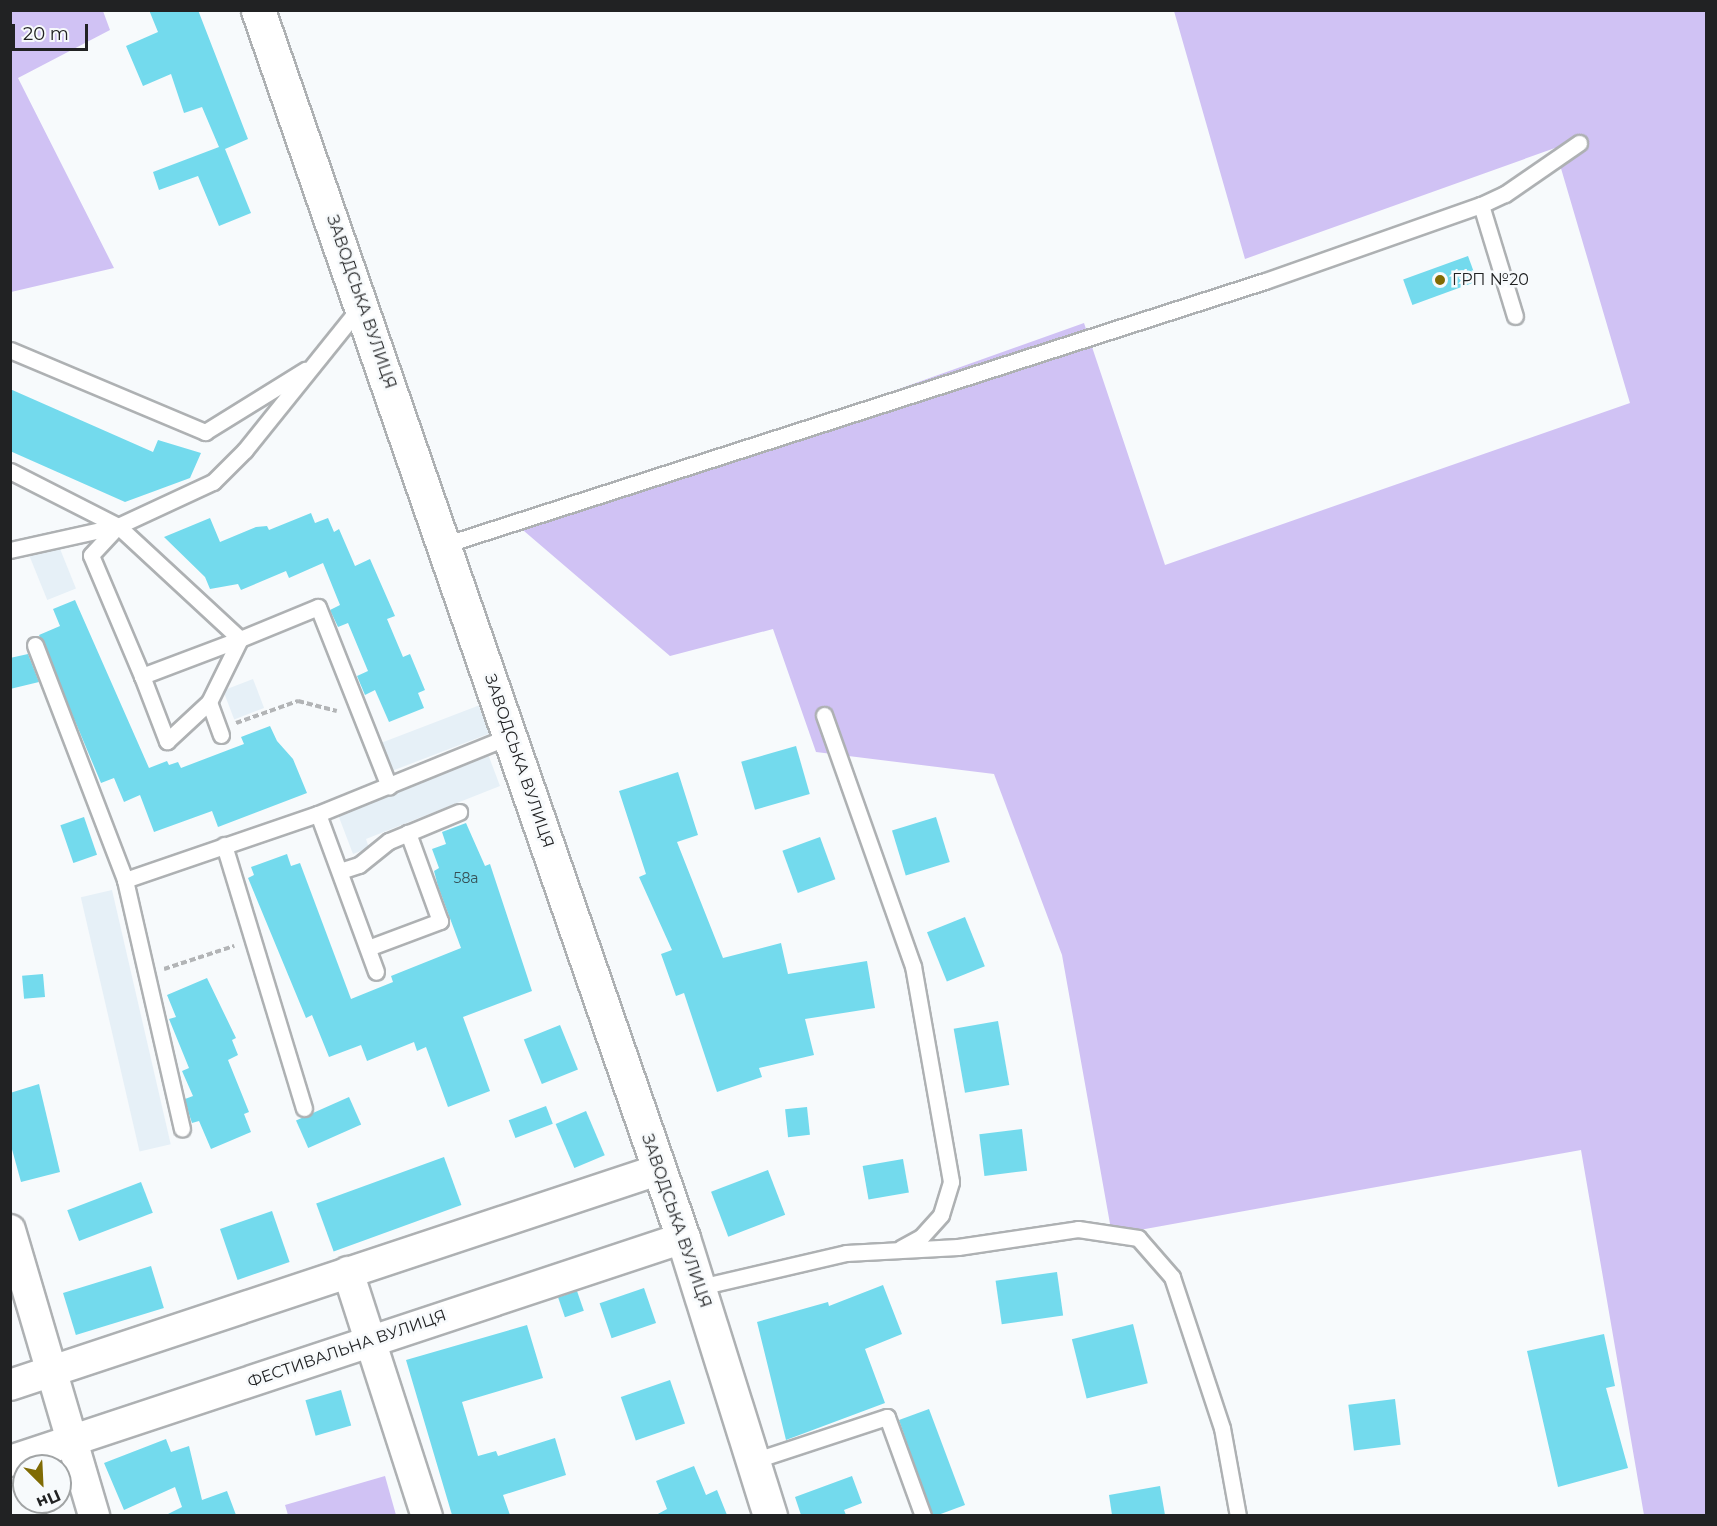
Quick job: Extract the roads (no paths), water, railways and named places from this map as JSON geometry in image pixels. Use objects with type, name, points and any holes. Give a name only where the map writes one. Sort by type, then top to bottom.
[{"type":"main road","name":"ЗАВОДСЬКА ВУЛИЦЯ","points":[[258,10],[362,304],[700,1287],[770,1515]]},
{"type":"street","points":[[10,1385],[658,1170]]},
{"type":"street","points":[[10,1230],[94,1515]]},
{"type":"street","name":"ФЕСТИВАЛЬНА ВУЛИЦЯ","points":[[10,1461],[683,1238]]},
{"type":"street","points":[[348,1272],[427,1515]]},
{"type":"lane","points":[[444,545],[1265,280],[1481,205],[1505,194],[1580,143]]},
{"type":"lane","points":[[1481,205],[1515,316]]},
{"type":"lane","points":[[10,550],[118,526],[213,482],[315,363],[362,304]]},
{"type":"lane","points":[[10,350],[205,432],[315,363]]},
{"type":"lane","points":[[10,471],[118,526],[240,639]]},
{"type":"lane","points":[[118,526],[91,555],[167,741],[209,702],[240,639]]},
{"type":"lane","points":[[142,676],[318,607],[389,786]]},
{"type":"lane","points":[[35,645],[125,880],[182,1129]]},
{"type":"lane","points":[[209,702],[220,732]]},
{"type":"lane","points":[[824,715],[914,966],[951,1182],[941,1215],[921,1237],[886,1252]]},
{"type":"lane","points":[[125,880],[318,814],[510,736]]},
{"type":"lane","points":[[340,870],[359,864],[389,840],[459,812]]},
{"type":"lane","points":[[318,814],[376,972]]},
{"type":"lane","points":[[368,948],[440,921],[408,833]]},
{"type":"lane","points":[[224,845],[251,940],[304,1108]]},
{"type":"lane","points":[[700,1287],[846,1252],[886,1252],[1078,1229],[1138,1238],[1172,1276],[1222,1428],[1238,1515]]},
{"type":"lane","points":[[753,1461],[887,1417],[923,1515]]},
{"type":"place","name":"ГРП №20","points":[[1440,280]]}]
